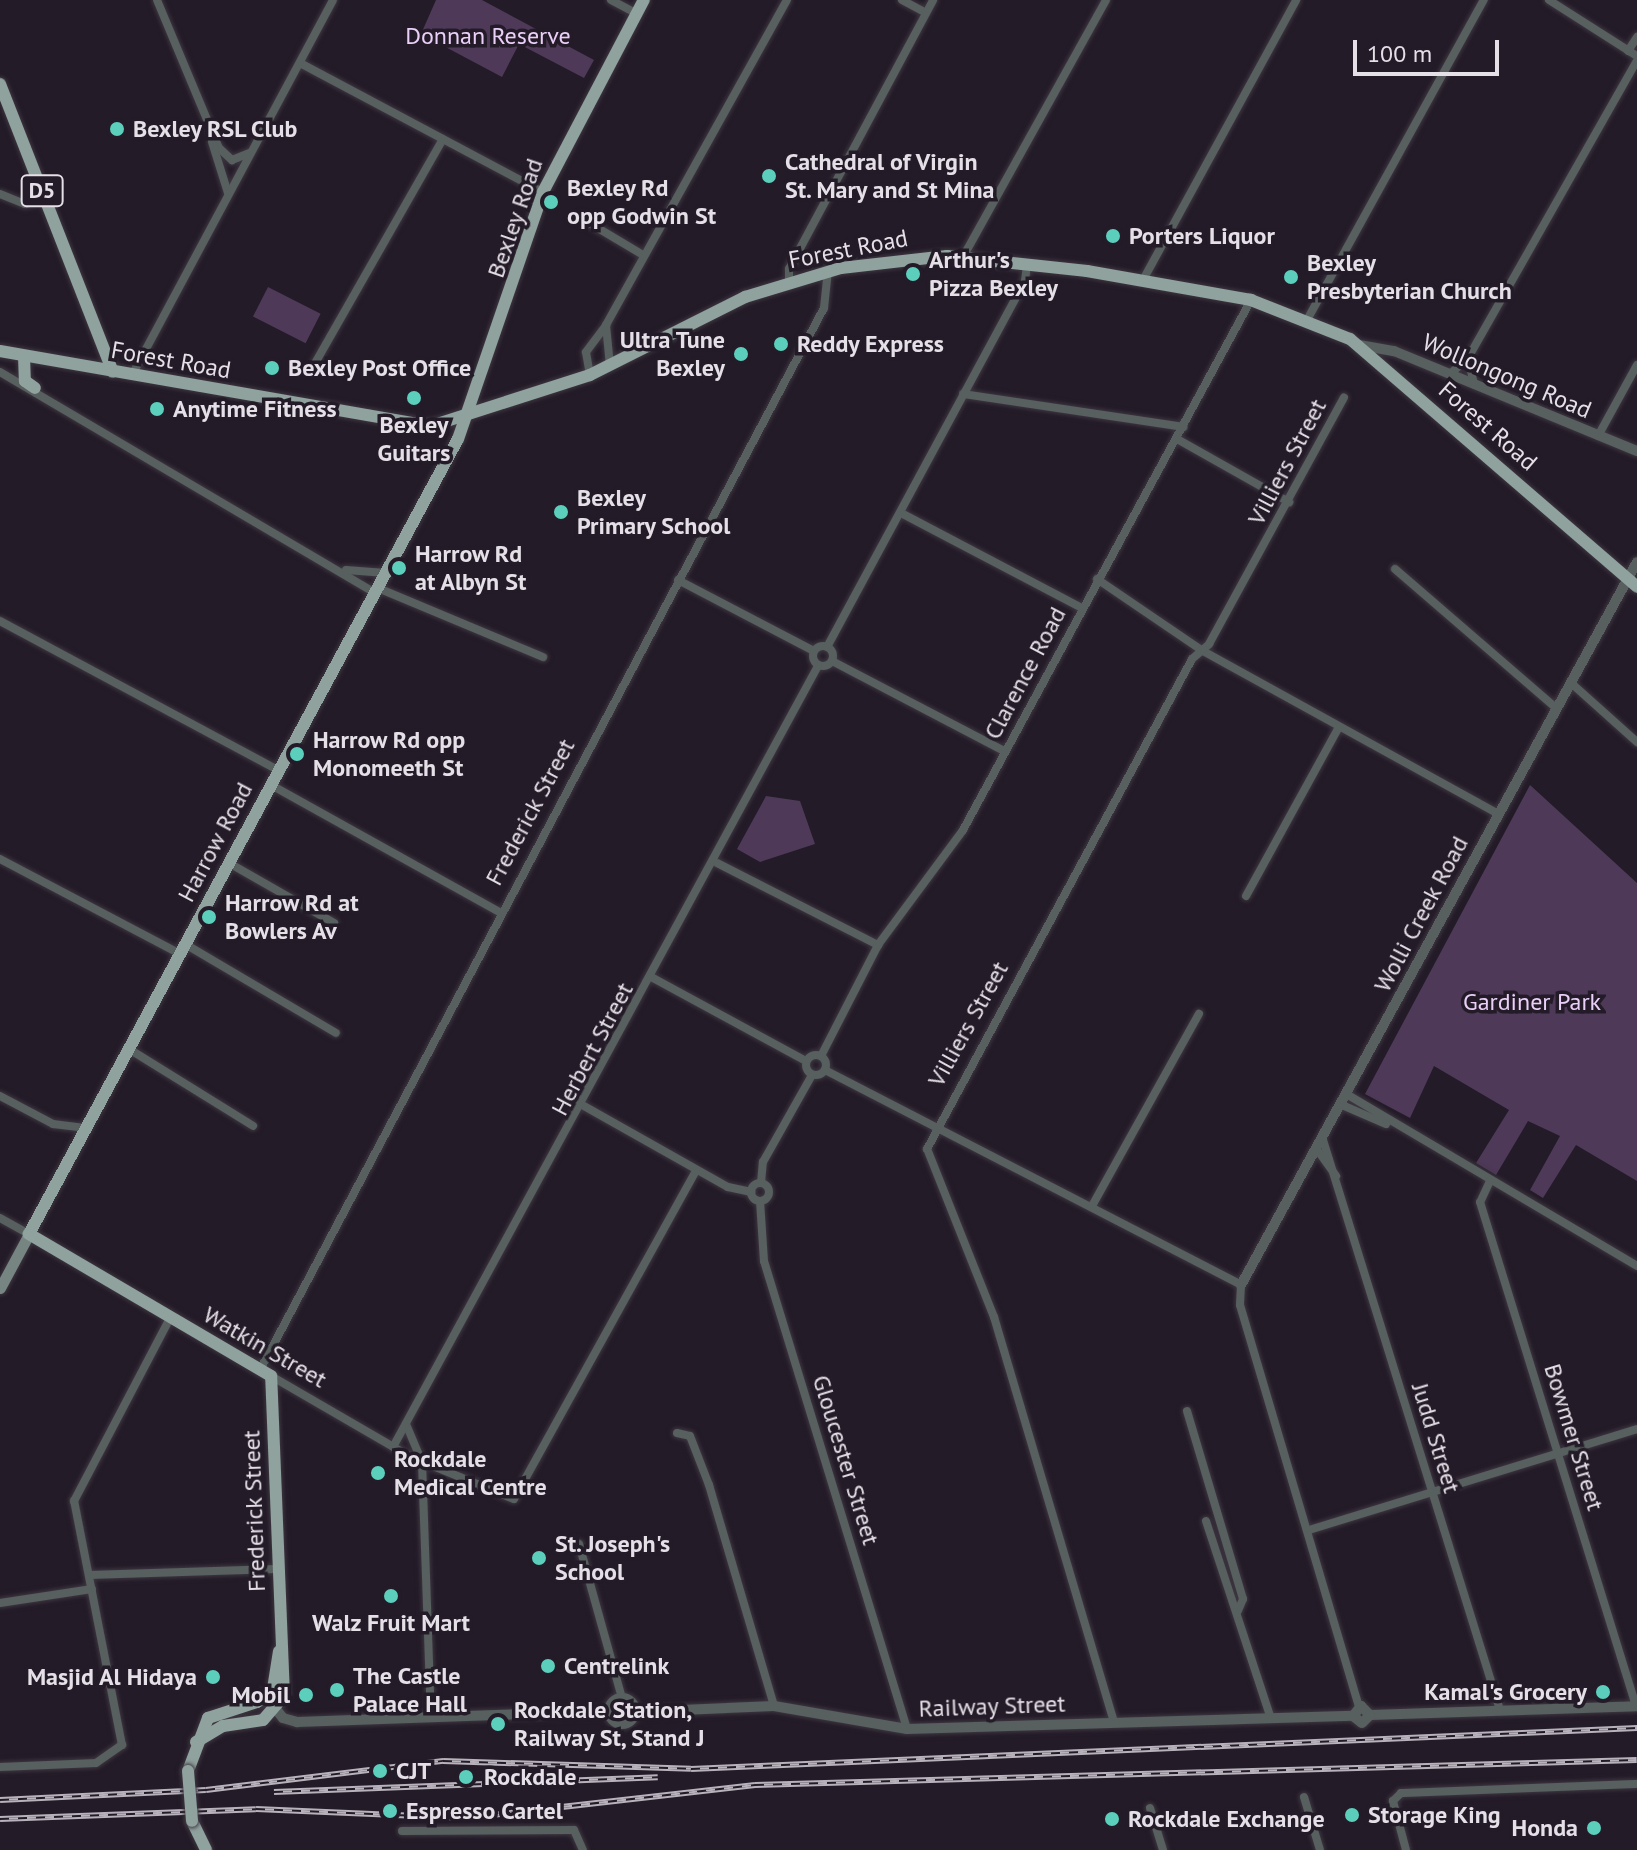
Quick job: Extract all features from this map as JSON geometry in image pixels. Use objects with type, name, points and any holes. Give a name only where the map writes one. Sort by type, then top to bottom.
[{"type":"main road","name":"Bexley Road","points":[[468,416],[543,192],[644,0]]},
{"type":"main road","name":"D5","points":[[0,84],[113,372]]},
{"type":"main road","name":"Forest Road","points":[[0,351],[411,425],[468,416],[590,375],[745,297],[828,272],[963,257],[1143,280],[1251,300],[1307,320],[1359,345],[1632,583]]},
{"type":"main road","points":[[29,357],[35,388]]},
{"type":"main road","name":"Harrow Road","points":[[0,1288],[468,416]]},
{"type":"main road","name":"Watkin Street","points":[[29,1234],[265,1373]]},
{"type":"main road","name":"Frederick Street","points":[[265,1373],[281,1643],[286,1681],[277,1710]]},
{"type":"main road","name":"Frederick Street","points":[[266,1697],[281,1643]]},
{"type":"main road","points":[[206,1850],[192,1821],[188,1771],[196,1742],[208,1718],[266,1697]]},
{"type":"main road","points":[[196,1742],[277,1710]]},
{"type":"street","points":[[157,0],[228,184],[224,205]]},
{"type":"street","points":[[132,376],[333,0]]},
{"type":"street","points":[[611,0],[637,14]]},
{"type":"street","points":[[590,375],[586,352],[606,325],[787,0]]},
{"type":"street","points":[[902,0],[926,13]]},
{"type":"street","points":[[789,283],[789,269],[933,0]]},
{"type":"street","points":[[963,257],[1106,0]]},
{"type":"street","points":[[1143,280],[1296,0]]},
{"type":"street","points":[[1307,320],[1484,0]]},
{"type":"street","points":[[1451,373],[1468,358],[1637,59],[1549,0]]},
{"type":"street","points":[[1628,51],[1637,37]]},
{"type":"street","points":[[300,63],[543,192]]},
{"type":"street","points":[[207,125],[232,160],[248,154],[265,129]]},
{"type":"street","points":[[314,365],[443,139]]},
{"type":"street","points":[[0,194],[25,204],[45,200]]},
{"type":"street","points":[[581,218],[643,255]]},
{"type":"street","points":[[678,580],[814,651],[827,647],[901,513],[1027,264]]},
{"type":"street","name":"Frederick Street","points":[[265,1373],[501,913],[824,308],[828,272]]},
{"type":"street","name":"Clarence Road","points":[[821,1056],[878,945],[963,830],[1251,300]]},
{"type":"street","points":[[606,325],[610,366]]},
{"type":"street","name":"Wollongong Road","points":[[1359,345],[1451,373],[1637,451]]},
{"type":"street","points":[[1468,358],[1474,385]]},
{"type":"street","points":[[1598,436],[1637,365]]},
{"type":"street","points":[[0,372],[35,388],[376,590],[543,657]]},
{"type":"street","points":[[963,394],[1184,427]]},
{"type":"street","name":"Villiers Street","points":[[1114,1722],[990,1305],[929,1157],[935,1125],[1289,502],[1344,397]]},
{"type":"street","points":[[1177,439],[1289,502]]},
{"type":"street","points":[[901,513],[1082,608]]},
{"type":"street","name":"Wolli Creek Road","points":[[1241,1285],[1320,1146],[1556,708],[1632,583],[1637,562]]},
{"type":"street","points":[[1395,569],[1556,708]]},
{"type":"street","points":[[345,570],[386,573]]},
{"type":"street","points":[[1097,579],[1203,651],[1498,814]]},
{"type":"street","points":[[0,621],[278,770]]},
{"type":"street","points":[[827,647],[832,661],[1004,751]]},
{"type":"street","points":[[814,651],[818,666],[832,661]]},
{"type":"street","name":"Herbert Street","points":[[393,1447],[717,863],[818,666]]},
{"type":"street","points":[[1571,683],[1637,742]]},
{"type":"street","points":[[1246,896],[1339,727]]},
{"type":"street","points":[[271,785],[501,913]]},
{"type":"street","points":[[0,859],[182,949],[336,1033]]},
{"type":"street","points":[[229,863],[334,923]]},
{"type":"street","points":[[717,863],[878,945]]},
{"type":"street","points":[[653,978],[806,1061],[812,1075]]},
{"type":"street","points":[[1092,1206],[1199,1014]]},
{"type":"street","points":[[129,1049],[253,1126]]},
{"type":"street","points":[[806,1061],[821,1056],[825,1070],[1241,1285],[1240,1305],[1309,1530],[1356,1711]]},
{"type":"street","points":[[751,1192],[761,1183],[763,1162],[812,1075],[825,1070]]},
{"type":"street","points":[[0,1096],[53,1124],[85,1128]]},
{"type":"street","points":[[1345,1100],[1637,1267]]},
{"type":"street","points":[[584,1106],[696,1170],[751,1192],[760,1201]]},
{"type":"street","name":"Judd Street","points":[[1320,1146],[1337,1176],[1500,1710]]},
{"type":"street","name":"Watkin Street","points":[[265,1373],[422,1462],[514,1499],[696,1170]]},
{"type":"street","name":"Bowmer Street","points":[[1490,1181],[1480,1202],[1636,1706]]},
{"type":"street","name":"Gloucester Street","points":[[761,1183],[769,1192],[760,1201],[764,1261],[907,1729]]},
{"type":"street","name":"Watkin Street","points":[[0,1218],[29,1234]]},
{"type":"street","points":[[0,1767],[96,1763],[118,1753],[124,1739],[75,1494],[170,1318]]},
{"type":"street","points":[[1187,1411],[1243,1599],[1238,1611]]},
{"type":"street","points":[[406,1424],[422,1462],[431,1715]]},
{"type":"street","points":[[1309,1530],[1637,1429]]},
{"type":"street","points":[[677,1433],[690,1436],[709,1485],[774,1706]]},
{"type":"street","points":[[1206,1521],[1229,1604],[1238,1611],[1270,1716]]},
{"type":"street","points":[[579,1544],[622,1698],[635,1712]]},
{"type":"street","points":[[89,1575],[277,1569]]},
{"type":"street","points":[[0,1603],[92,1589]]},
{"type":"street","points":[[266,1697],[277,1710],[297,1722],[609,1711],[622,1698]]},
{"type":"street","name":"Railway Street","points":[[609,1711],[620,1724],[635,1712],[774,1706],[907,1729],[1356,1711],[1362,1723],[1370,1715],[1500,1710]]},
{"type":"street","points":[[1500,1710],[1636,1706]]},
{"type":"street","points":[[1406,1850],[1393,1806],[1401,1793],[1637,1784]]},
{"type":"street","points":[[1304,1797],[1320,1850]]},
{"type":"street","points":[[1150,1808],[1163,1850]]},
{"type":"street","points":[[402,1831],[574,1830],[583,1850]]},
{"type":"green space","name":"Donnan Reserve","points":[[436,0],[482,0],[594,60],[584,78],[519,44],[502,77],[421,34]]},
{"type":"green space","points":[[268,287],[321,314],[306,343],[253,316]]},
{"type":"green space","name":"Gardiner Park","points":[[1530,785],[1637,883],[1637,1181],[1576,1145],[1543,1198],[1530,1190],[1560,1136],[1528,1121],[1496,1175],[1476,1163],[1509,1110],[1434,1066],[1410,1118],[1365,1094]]},
{"type":"green space","points":[[766,796],[800,801],[815,844],[760,862],[737,849]]},
{"type":"railway","points":[[0,1800],[206,1790],[443,1761],[691,1769],[1637,1728]]},
{"type":"railway","points":[[0,1819],[256,1809],[465,1818],[755,1785],[1637,1760]]},
{"type":"railway","points":[[274,1792],[658,1777]]},
{"type":"place","name":"Bexley RSL Club","points":[[117,129]]},
{"type":"place","name":"Cathedral of Virgin St. Mary and St Mina","points":[[769,176]]},
{"type":"place","name":"Bexley Rd opp Godwin St","points":[[551,202]]},
{"type":"place","name":"Porters Liquor","points":[[1113,236]]},
{"type":"place","name":"Arthur's Pizza Bexley","points":[[913,274]]},
{"type":"place","name":"Bexley Presbyterian Church","points":[[1291,277]]},
{"type":"place","name":"Reddy Express","points":[[781,344]]},
{"type":"place","name":"Ultra Tune Bexley","points":[[741,354]]},
{"type":"place","name":"Bexley Post Office","points":[[272,368]]},
{"type":"place","name":"Bexley Guitars","points":[[414,398]]},
{"type":"place","name":"Anytime Fitness","points":[[157,409]]},
{"type":"place","name":"Bexley Primary School","points":[[561,512]]},
{"type":"place","name":"Harrow Rd at Albyn St","points":[[399,568]]},
{"type":"place","name":"Harrow Rd opp Monomeeth St","points":[[297,754]]},
{"type":"place","name":"Harrow Rd at Bowlers Av","points":[[209,917]]},
{"type":"place","name":"Rockdale Medical Centre","points":[[378,1473]]},
{"type":"place","name":"St. Joseph's School","points":[[539,1558]]},
{"type":"place","name":"Walz Fruit Mart","points":[[391,1596]]},
{"type":"place","name":"Centrelink","points":[[548,1666]]},
{"type":"place","name":"Masjid Al Hidaya","points":[[213,1677]]},
{"type":"place","name":"The Castle Palace Hall","points":[[337,1690]]},
{"type":"place","name":"Kamal's Grocery","points":[[1603,1692]]},
{"type":"place","name":"Mobil","points":[[306,1695]]},
{"type":"place","name":"Rockdale Station, Railway St, Stand J","points":[[498,1724]]},
{"type":"place","name":"CJT","points":[[380,1771]]},
{"type":"place","name":"Rockdale","points":[[466,1777]]},
{"type":"place","name":"Espresso Cartel","points":[[390,1811]]},
{"type":"place","name":"Storage King","points":[[1352,1815]]},
{"type":"place","name":"Rockdale Exchange","points":[[1112,1819]]},
{"type":"place","name":"Honda","points":[[1594,1828]]}]
